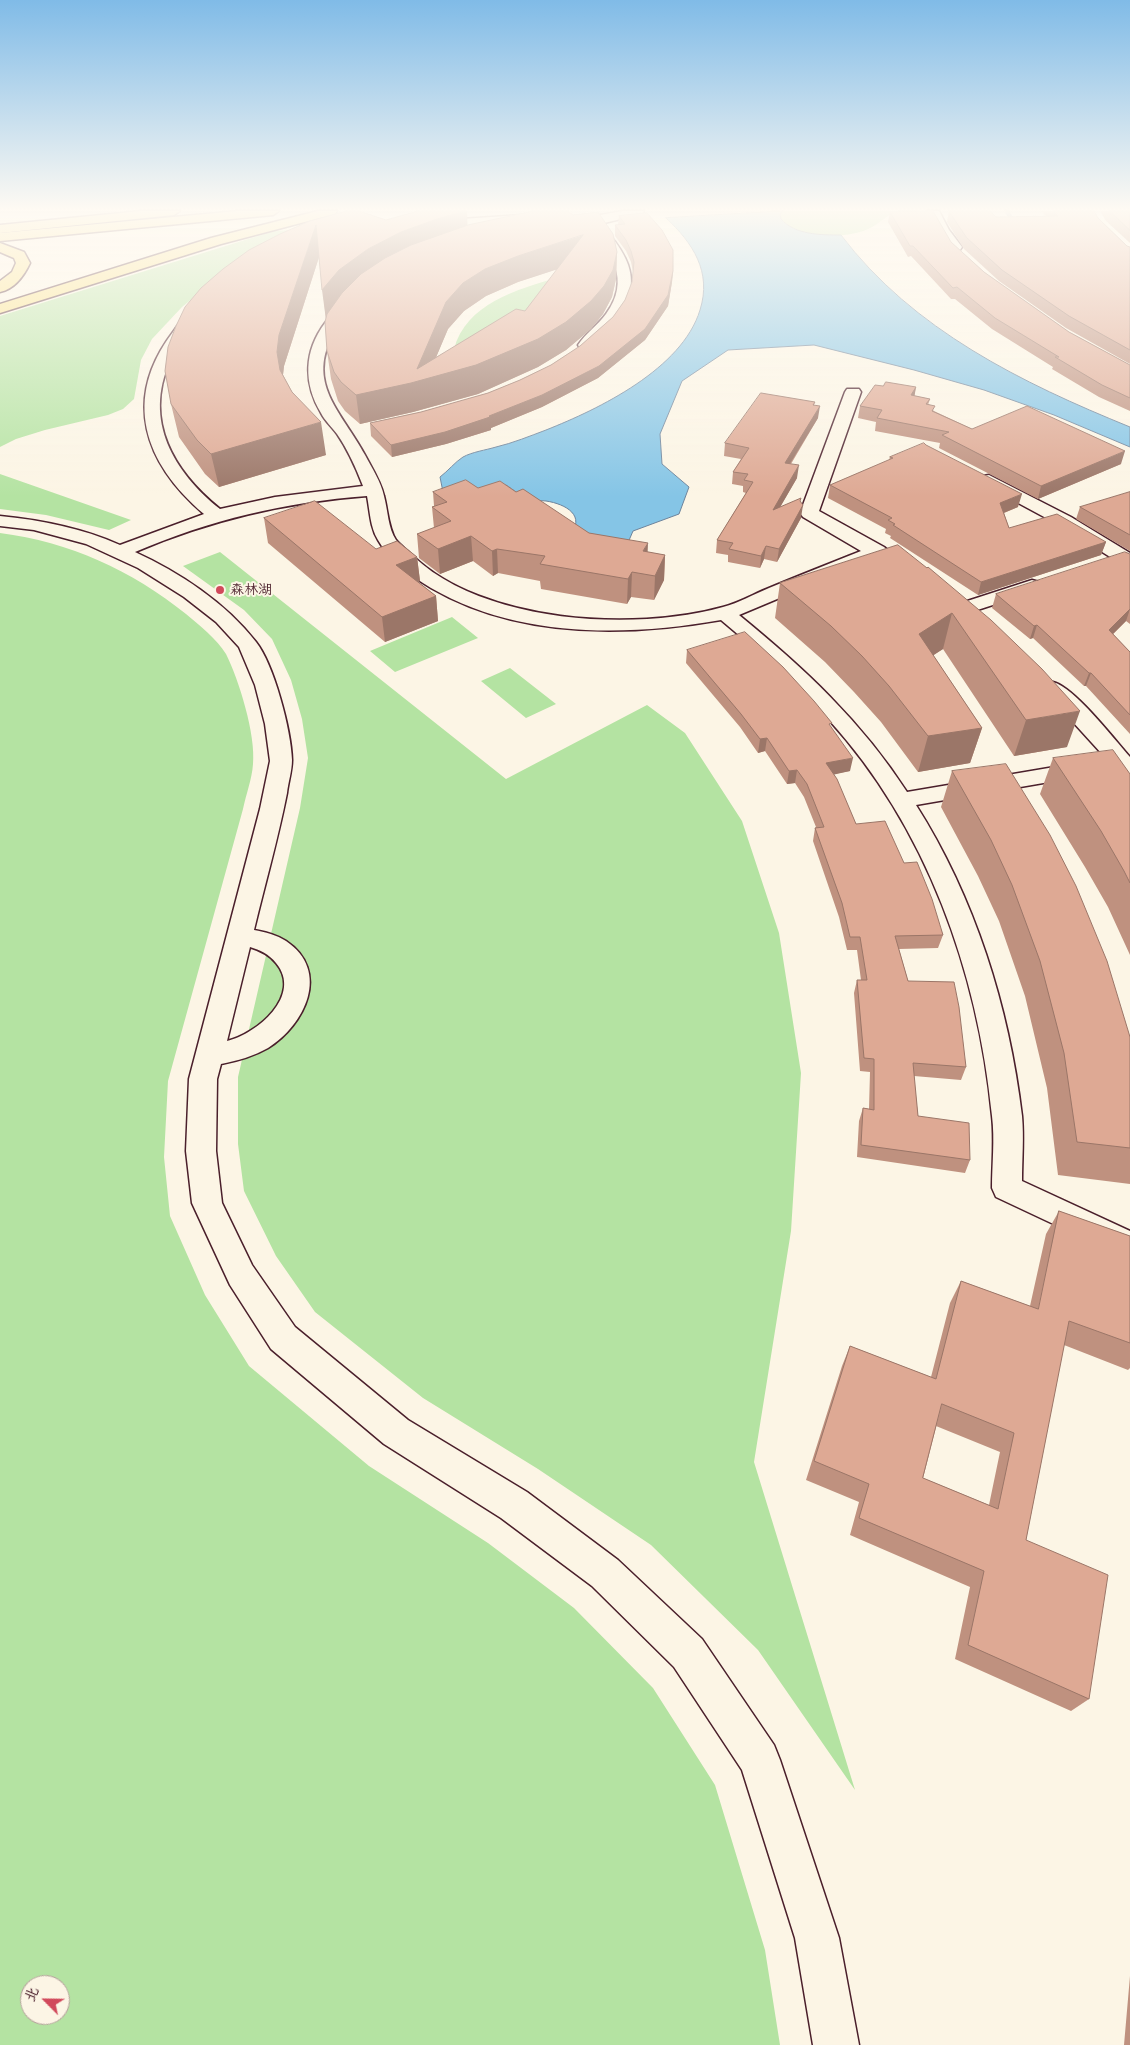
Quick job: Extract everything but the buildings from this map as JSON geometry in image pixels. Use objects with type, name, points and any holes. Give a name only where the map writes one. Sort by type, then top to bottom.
[{"type":"street","points":[[347,306],[336,317],[324,334],[316,353],[315,373],[318,393],[328,413],[353,432],[374,490],[379,522],[389,543],[406,563],[432,581],[464,597],[501,610],[544,619],[589,624],[636,625],[681,621],[724,613],[877,551]]},
{"type":"street","points":[[572,354],[599,333],[618,306]]},
{"type":"street","points":[[198,312],[173,340],[160,363],[152,386],[151,411],[156,437],[168,463],[188,489],[216,515]]},
{"type":"street","points":[[853,392],[809,513],[900,566]]},
{"type":"street","points":[[972,472],[1065,521],[1126,559]]},
{"type":"street","points":[[120,552],[159,534],[216,515],[286,499],[374,490]]},
{"type":"street","points":[[0,521],[34,525],[84,538],[146,564],[191,593],[223,618],[248,646],[266,685],[276,724],[281,761],[272,809],[203,1079],[202,1151],[207,1203],[241,1275],[283,1338],[396,1432],[514,1506],[605,1573],[688,1653],[759,1760],[816,1938],[836,2045]]},
{"type":"street","points":[[1102,562],[1126,559]]},
{"type":"street","points":[[977,621],[954,603],[1046,581]]},
{"type":"street","points":[[724,613],[755,636],[795,671],[833,710],[869,752],[902,800],[932,852],[958,909],[980,972],[996,1042],[1007,1118],[1008,1188],[1130,1246]]},
{"type":"street","points":[[1042,677],[1128,765]]},
{"type":"street","points":[[902,800],[1128,765]]},
{"type":"street","points":[[209,1055],[237,1050],[262,1038],[282,1022],[294,1003],[298,984],[293,965],[281,951],[263,940],[240,936]]},
{"type":"green space","points":[[31,306],[183,306],[152,339],[141,360],[134,399],[123,409],[108,415],[45,430],[16,439],[0,447],[0,316]]},
{"type":"green space","points":[[487,306],[544,306],[454,349],[460,333]]},
{"type":"green space","points":[[0,474],[131,520],[109,530],[46,515],[0,509]]},
{"type":"green space","points":[[0,533],[51,543],[99,560],[144,584],[165,598],[202,628],[222,648],[231,665],[246,708],[252,738],[253,764],[251,775],[168,1081],[164,1157],[170,1216],[205,1295],[249,1366],[369,1466],[488,1543],[574,1608],[653,1688],[715,1785],[765,1950],[780,2045],[0,2045]]},
{"type":"green space","points":[[220,552],[506,779],[647,705],[685,733],[742,821],[779,933],[801,1073],[791,1231],[754,1462],[855,1790],[758,1650],[651,1545],[538,1469],[423,1398],[315,1312],[276,1256],[244,1191],[238,1144],[238,1077],[300,808],[308,758],[302,719],[291,680],[272,639],[244,610],[183,566]]},
{"type":"green space","points":[[452,617],[478,638],[395,672],[370,651]]},
{"type":"green space","points":[[510,668],[556,704],[526,718],[481,681]]},
{"type":"water","points":[[701,306],[911,306],[972,350],[1010,372],[1049,392],[1130,427],[1130,447],[1054,415],[984,390],[814,345],[728,350],[682,381],[660,434],[662,464],[689,487],[679,514],[633,531],[627,545],[569,536],[576,523],[572,512],[561,505],[527,499],[506,485],[474,496],[443,492],[440,477],[463,457],[546,430],[590,411],[636,384],[676,351],[690,331]]},
{"type":"place","name":"森林湖","points":[[220,590]]}]
